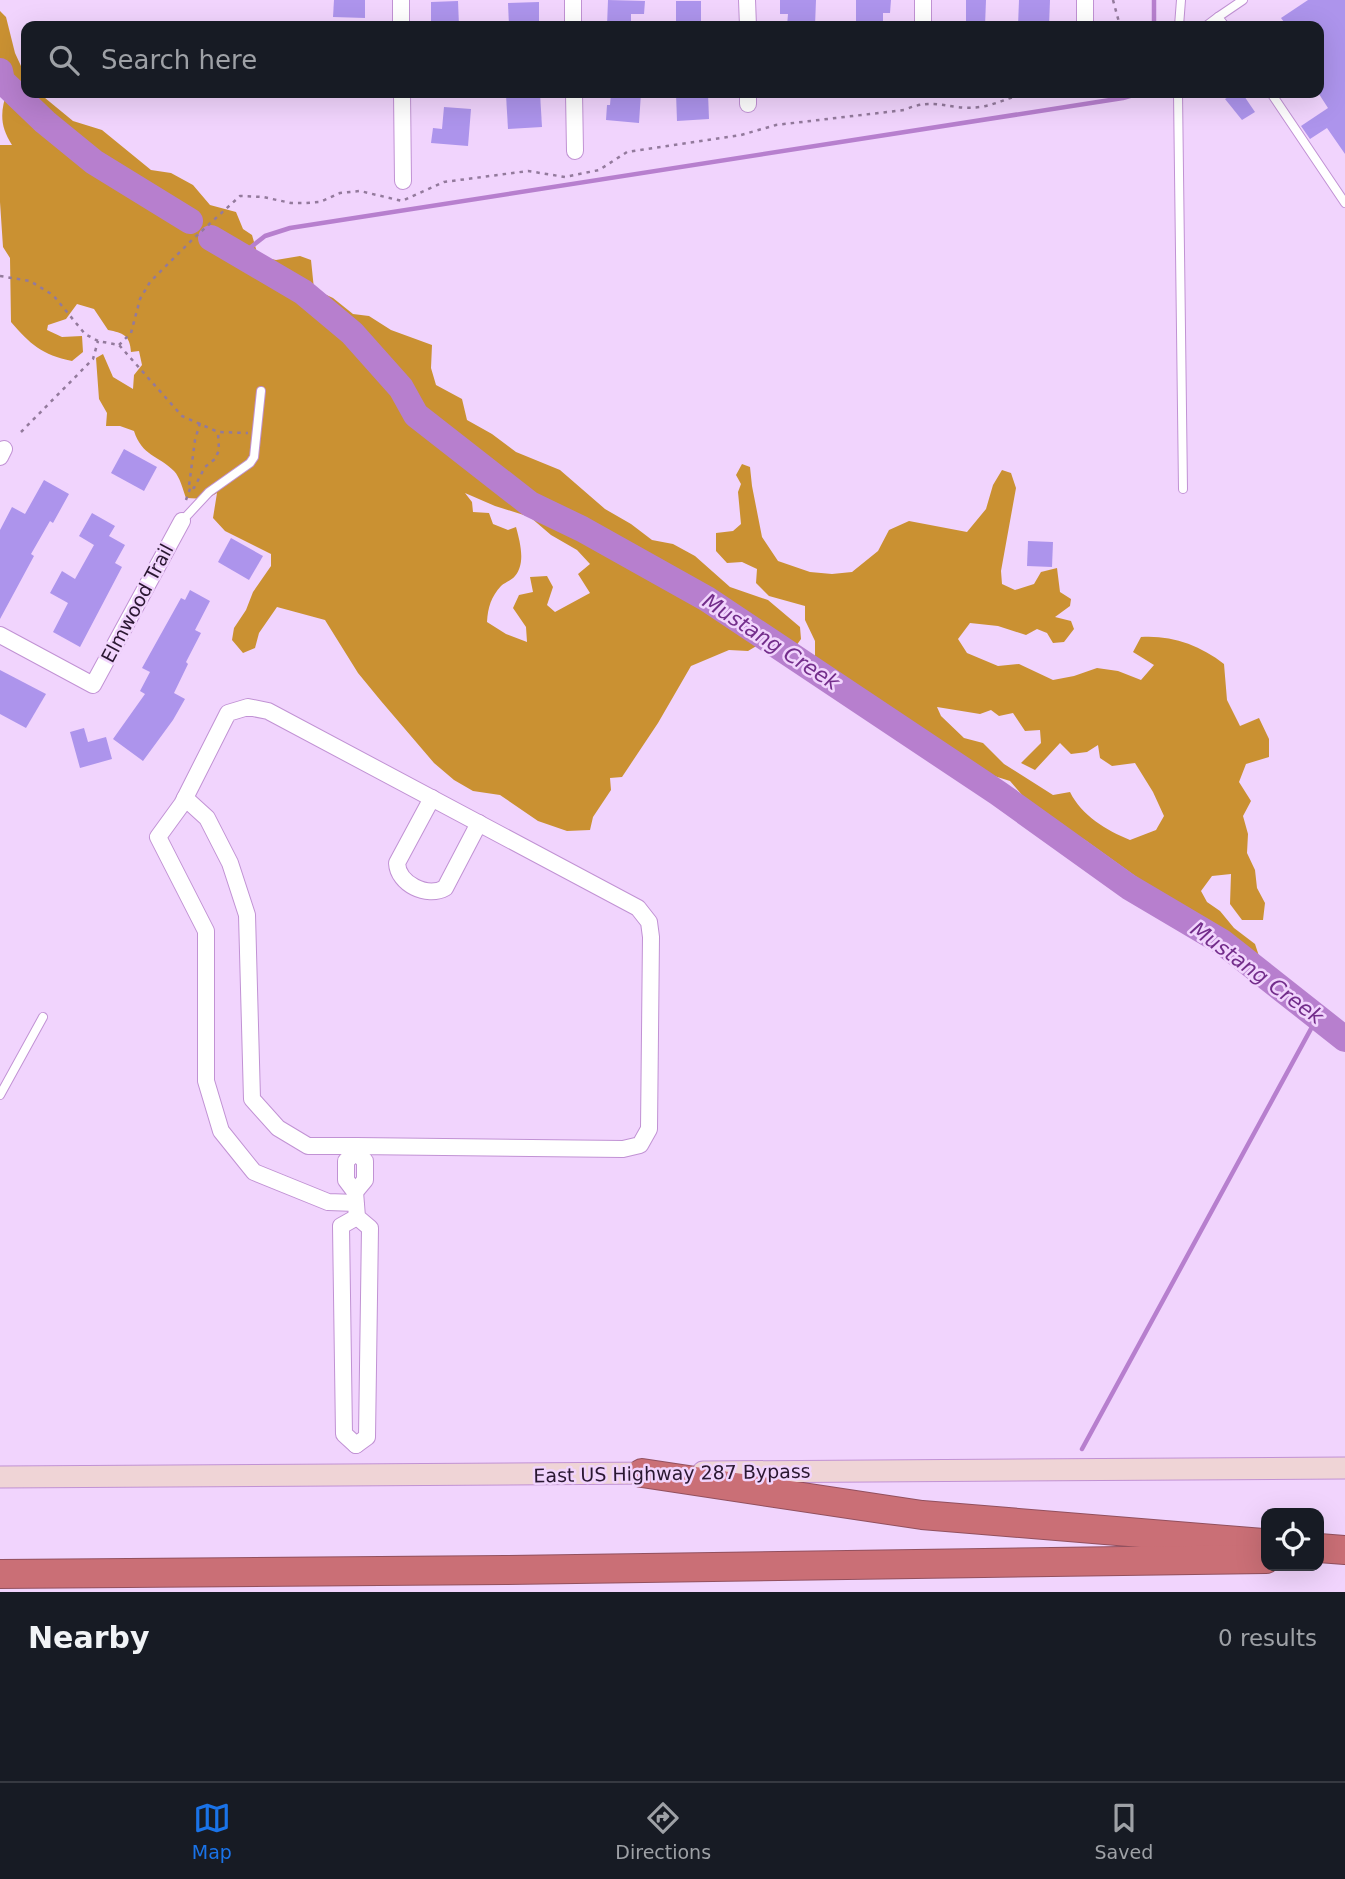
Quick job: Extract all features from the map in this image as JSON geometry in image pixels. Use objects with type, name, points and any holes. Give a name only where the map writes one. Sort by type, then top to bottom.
[{"type":"highway","points":[[642,1473],[922,1515],[1261,1543]]},
{"type":"highway","points":[[1324,1548],[1345,1550]]},
{"type":"highway","points":[[0,1574],[1261,1559]]},
{"type":"highway","points":[[1324,1559],[1345,1559]]},
{"type":"main road","name":"East US Highway 287 Bypass","points":[[0,1477],[1345,1468]]},
{"type":"street","points":[[401,0],[401,21]]},
{"type":"street","points":[[573,0],[573,21]]},
{"type":"street","points":[[747,0],[748,21]]},
{"type":"street","points":[[923,0],[923,21]]},
{"type":"street","points":[[1085,0],[1085,21]]},
{"type":"street","points":[[402,98],[403,181]]},
{"type":"street","points":[[575,98],[575,151]]},
{"type":"street","name":"Elmwood Trail","points":[[0,635],[93,685],[182,521]]},
{"type":"street","points":[[185,797],[207,818],[230,863],[247,915],[252,1099],[278,1128],[308,1146],[356,1149],[623,1149],[640,1145],[649,1129],[649,922],[638,908],[268,711],[248,707],[228,713],[185,797],[158,837],[205,931],[206,1081],[221,1131],[254,1171],[328,1202],[356,1204]]},
{"type":"street","points":[[432,798],[397,863],[397,872],[401,879],[429,893],[444,888],[479,823]]},
{"type":"street","points":[[356,1149],[346,1161],[346,1180],[370,1228],[367,1437],[356,1446]]},
{"type":"street","points":[[355,1475],[356,1446],[344,1434],[341,1226],[356,1204]]},
{"type":"lane","points":[[1179,21],[1181,0]]},
{"type":"lane","points":[[1213,21],[1243,0]]},
{"type":"lane","points":[[1218,17],[1221,21]]},
{"type":"lane","points":[[1178,98],[1183,489]]},
{"type":"lane","points":[[1274,98],[1345,203]]},
{"type":"lane","points":[[182,521],[209,492],[250,463],[254,457],[261,391]]},
{"type":"lane","points":[[0,1095],[43,1017]]},
{"type":"path","points":[[1112,0],[1118,21]]},
{"type":"path","points":[[119,345],[131,333],[140,299],[150,282],[240,196],[263,197],[290,204],[320,202],[340,193],[360,191],[402,201],[443,182],[528,171],[565,177],[598,170],[627,152],[741,135],[776,125],[904,110],[920,103],[937,103],[959,108],[980,107],[1011,98]]},
{"type":"path","points":[[0,276],[30,281],[53,295],[85,334],[99,341],[119,345],[182,416],[218,432],[256,434]]},
{"type":"path","points":[[21,432],[93,359],[99,341]]},
{"type":"path","points":[[200,423],[189,486],[194,488],[205,467],[215,459],[219,450],[218,432]]},
{"type":"shaded area","points":[[0,11],[6,17],[21,66],[21,98],[45,98],[73,121],[102,130],[151,170],[171,173],[193,185],[210,205],[236,212],[243,229],[252,235],[258,256],[276,260],[300,256],[311,260],[314,289],[333,298],[353,314],[369,316],[391,330],[432,345],[431,368],[436,385],[462,399],[467,420],[516,452],[560,470],[605,509],[652,540],[673,544],[695,556],[730,587],[768,600],[800,627],[801,639],[796,646],[787,648],[770,638],[748,651],[729,650],[691,666],[622,777],[610,778],[611,790],[593,817],[590,830],[567,831],[538,821],[500,795],[473,791],[454,780],[434,763],[358,673],[325,620],[277,607],[259,633],[255,648],[243,653],[232,640],[234,628],[246,610],[253,592],[271,566],[271,554],[225,531],[213,518],[217,493],[207,499],[186,498],[176,474],[141,446],[134,431],[120,426],[106,426],[107,413],[99,399],[96,358],[103,354],[113,377],[133,389],[134,375],[142,365],[139,351],[131,352],[127,338],[108,330],[94,309],[77,304],[66,319],[48,325],[47,330],[62,337],[82,336],[83,352],[72,361],[37,348],[11,322],[10,258],[3,247],[0,202],[0,145],[12,145],[3,125],[2,113],[7,91],[0,77]],"holes":[[[465,493],[530,517],[551,535],[577,550],[590,564],[578,574],[590,593],[555,612],[547,605],[553,587],[547,576],[530,577],[533,592],[519,595],[513,608],[526,627],[527,642],[506,634],[487,622],[489,607],[495,594],[513,578],[520,565],[516,527],[508,530],[493,524],[489,513],[473,512],[472,502]]]},
{"type":"shaded area","points":[[742,464],[750,467],[762,537],[778,561],[810,572],[832,574],[852,572],[878,551],[889,530],[909,521],[967,532],[986,509],[993,485],[1002,470],[1011,473],[1016,488],[1001,571],[1002,584],[1015,590],[1034,584],[1041,572],[1057,568],[1060,592],[1071,599],[1070,606],[1055,617],[1071,621],[1074,629],[1064,642],[1053,643],[1047,633],[1037,629],[1026,635],[998,626],[970,623],[958,639],[967,653],[998,666],[1019,664],[1053,680],[1097,668],[1118,671],[1141,680],[1154,665],[1133,652],[1141,637],[1152,637],[1185,643],[1205,651],[1224,664],[1227,700],[1240,726],[1259,718],[1269,739],[1269,757],[1246,764],[1239,782],[1251,801],[1243,816],[1248,834],[1247,853],[1255,870],[1257,888],[1265,903],[1263,920],[1242,920],[1230,904],[1231,874],[1212,876],[1201,891],[1207,902],[1255,944],[1259,956],[1243,951],[1231,938],[1209,927],[1186,907],[1163,896],[1085,840],[1044,820],[1010,781],[934,757],[896,740],[884,707],[815,663],[815,641],[805,620],[805,606],[769,596],[756,583],[757,569],[742,562],[727,563],[716,551],[716,533],[733,531],[741,524],[738,492],[741,484],[736,475]],"holes":[[[937,707],[980,714],[991,710],[999,716],[1013,713],[1025,731],[1040,730],[1041,743],[1021,763],[1035,770],[1060,743],[1071,754],[1087,752],[1098,745],[1100,758],[1112,766],[1135,763],[1164,816],[1156,830],[1130,840],[1112,832],[1088,815],[1070,792],[1053,795],[1004,764],[983,743],[964,738],[941,716]]]},
{"type":"building","points":[[334,0],[365,0],[365,18],[333,17]]},
{"type":"building","points":[[608,0],[645,1],[644,14],[631,14],[631,21],[607,21]]},
{"type":"building","points":[[780,0],[816,0],[815,21],[787,21],[788,14],[780,14]]},
{"type":"building","points":[[856,0],[891,0],[890,13],[883,13],[883,21],[856,21]]},
{"type":"building","points":[[966,0],[986,0],[985,21],[966,21]]},
{"type":"building","points":[[1019,0],[1050,0],[1049,21],[1018,21]]},
{"type":"building","points":[[1308,0],[1345,0],[1345,154],[1327,128],[1310,139],[1301,126],[1328,108],[1322,98],[1324,98],[1324,21],[1283,21],[1281,18]]},
{"type":"building","points":[[458,1],[459,21],[431,21],[431,2]]},
{"type":"building","points":[[676,1],[701,1],[701,21],[676,21]]},
{"type":"building","points":[[539,2],[539,21],[509,21],[508,3]]},
{"type":"building","points":[[506,98],[540,98],[542,127],[508,129]]},
{"type":"building","points":[[611,98],[641,98],[639,123],[606,120],[607,105],[610,105]]},
{"type":"building","points":[[676,98],[708,98],[709,119],[677,121]]},
{"type":"building","points":[[1245,98],[1255,112],[1242,120],[1225,99]]},
{"type":"building","points":[[444,107],[471,109],[468,146],[431,143],[433,128],[442,129]]},
{"type":"building","points":[[124,449],[157,467],[144,491],[111,473]]},
{"type":"building","points":[[44,480],[69,494],[31,554],[34,556],[0,619],[0,530],[12,507],[25,514]]},
{"type":"building","points":[[92,513],[115,526],[109,536],[125,545],[115,563],[122,567],[80,647],[53,632],[68,603],[50,593],[62,571],[75,579],[94,545],[79,536]]},
{"type":"building","points":[[231,538],[263,556],[249,580],[218,562]]},
{"type":"building","points":[[1028,541],[1053,542],[1052,567],[1027,566]]},
{"type":"building","points":[[190,590],[210,601],[195,630],[201,633],[174,693],[185,699],[143,761],[113,739],[145,694],[140,691],[150,672],[142,668],[181,598],[185,600]]},
{"type":"building","points":[[0,670],[46,694],[26,728],[0,714]]},
{"type":"building","points":[[84,728],[88,742],[106,737],[112,759],[80,768],[70,732]]},
{"type":"waterway","points":[[1154,0],[1154,21]]},
{"type":"waterway","name":"Mustang Creek","points":[[0,71],[2,81],[45,122],[94,162],[190,221]]},
{"type":"waterway","points":[[241,255],[265,236],[290,228],[1123,98]]},
{"type":"waterway","name":"Mustang Creek","points":[[211,238],[303,292],[352,333],[401,388],[416,415],[530,504],[582,529],[707,599],[998,793],[1129,887],[1222,942],[1345,1039]]},
{"type":"waterway","points":[[1082,1449],[1318,1016]]}]
